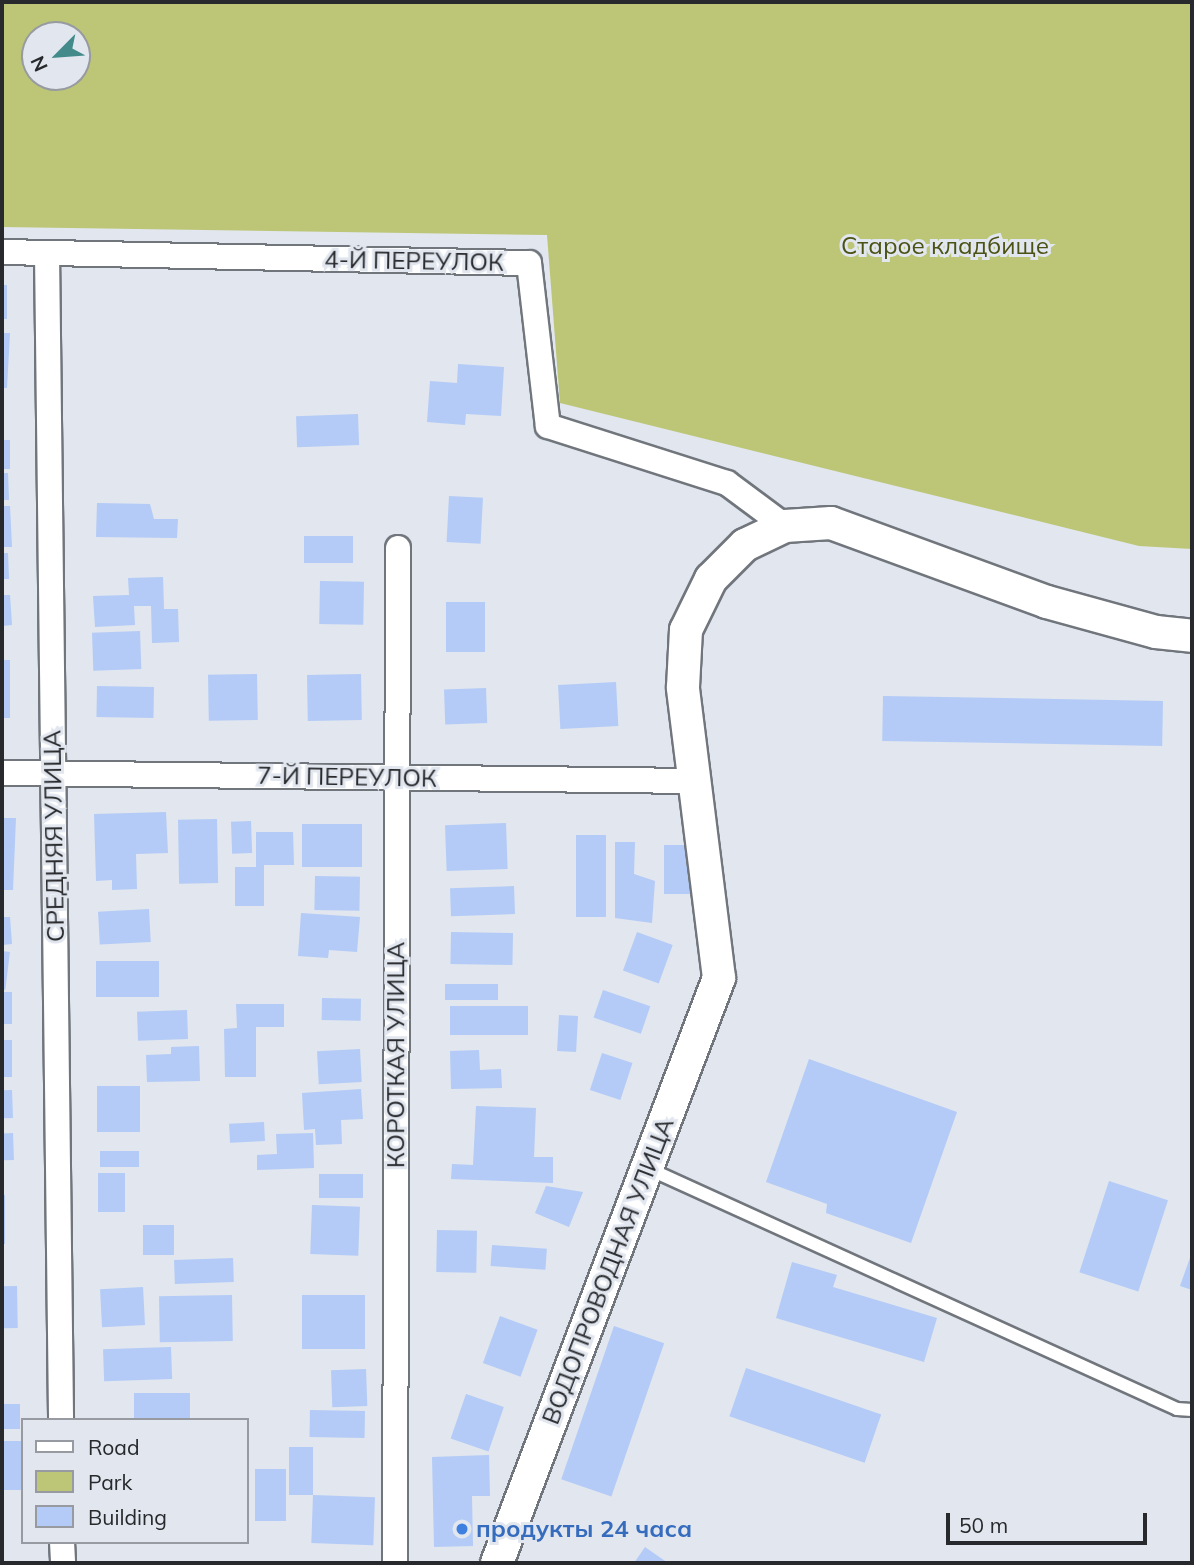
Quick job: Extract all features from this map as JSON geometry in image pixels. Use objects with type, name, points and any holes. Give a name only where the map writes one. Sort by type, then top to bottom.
[{"type":"street","name":"4-Й ПЕРЕУЛОК","points":[[2,252],[529,263],[548,426],[727,482],[785,526]]},
{"type":"street","name":"СРЕДНЯЯ УЛИЦА","points":[[47,253],[61,1418]]},
{"type":"street","points":[[693,781],[683,687],[686,629],[711,579],[745,545],[785,526],[831,523],[1047,602],[1156,632],[1192,636]]},
{"type":"street","name":"КОРОТКАЯ УЛИЦА","points":[[394,1563],[398,548]]},
{"type":"street","name":"7-Й ПЕРЕУЛОК","points":[[2,773],[693,781]]},
{"type":"street","name":"ВОДОПРОВОДНАЯ УЛИЦА","points":[[497,1563],[719,978],[693,781]]},
{"type":"street","points":[[62,1544],[63,1563]]},
{"type":"lane","points":[[647,1168],[1177,1409],[1192,1410]]},
{"type":"green space","name":"Старое кладбище","points":[[2,2],[1192,2],[1192,549],[1139,546],[560,403],[547,235],[2,227]]},
{"type":"building","points":[[2,285],[7,285],[7,319],[2,319]]},
{"type":"building","points":[[2,333],[10,333],[7,388],[2,388]]},
{"type":"building","points":[[458,364],[504,367],[501,416],[466,414],[465,425],[427,422],[430,381],[457,383]]},
{"type":"building","points":[[358,414],[359,445],[297,447],[296,416]]},
{"type":"building","points":[[2,440],[10,440],[10,469],[2,469]]},
{"type":"building","points":[[2,473],[8,473],[9,500],[2,500]]},
{"type":"building","points":[[449,496],[483,498],[481,544],[447,542]]},
{"type":"building","points":[[97,503],[150,504],[154,519],[178,519],[177,538],[96,537]]},
{"type":"building","points":[[2,506],[10,506],[12,547],[2,547]]},
{"type":"building","points":[[304,536],[353,536],[353,563],[304,563]]},
{"type":"building","points":[[2,553],[8,553],[9,579],[2,579]]},
{"type":"building","points":[[163,577],[164,609],[178,609],[179,642],[152,643],[151,606],[134,606],[135,625],[95,627],[93,596],[129,595],[128,578]]},
{"type":"building","points":[[320,581],[364,582],[363,625],[319,624]]},
{"type":"building","points":[[2,595],[10,595],[12,625],[2,626]]},
{"type":"building","points":[[446,602],[485,602],[485,652],[446,652]]},
{"type":"building","points":[[140,631],[141,669],[93,671],[92,633]]},
{"type":"building","points":[[2,660],[10,660],[10,718],[2,718]]},
{"type":"building","points":[[257,674],[258,720],[209,721],[208,675]]},
{"type":"building","points":[[361,674],[362,720],[308,721],[307,675]]},
{"type":"building","points":[[616,682],[618,726],[560,729],[558,685]]},
{"type":"building","points":[[97,686],[154,687],[153,718],[96,717]]},
{"type":"building","points":[[486,688],[487,723],[445,724],[444,689]]},
{"type":"building","points":[[883,696],[1163,701],[1162,746],[882,741]]},
{"type":"building","points":[[166,812],[168,853],[136,854],[137,889],[112,890],[112,880],[96,881],[94,814]]},
{"type":"building","points":[[2,818],[16,818],[13,890],[2,890]]},
{"type":"building","points":[[217,819],[218,883],[179,884],[178,820]]},
{"type":"building","points":[[251,821],[252,853],[232,854],[231,822]]},
{"type":"building","points":[[506,823],[508,869],[447,871],[445,825]]},
{"type":"building","points":[[302,824],[362,824],[362,867],[302,867]]},
{"type":"building","points":[[256,832],[293,832],[294,865],[264,865],[264,906],[235,906],[235,867],[256,867]]},
{"type":"building","points":[[576,835],[606,835],[606,917],[576,917]]},
{"type":"building","points":[[615,842],[635,842],[634,874],[655,881],[652,923],[615,918]]},
{"type":"building","points":[[664,845],[696,845],[696,894],[664,894]]},
{"type":"building","points":[[315,876],[360,877],[359,911],[314,910]]},
{"type":"building","points":[[514,886],[515,914],[451,916],[450,888]]},
{"type":"building","points":[[149,909],[151,942],[100,945],[98,912]]},
{"type":"building","points":[[301,913],[360,917],[357,952],[329,950],[328,958],[298,956]]},
{"type":"building","points":[[2,917],[10,917],[12,944],[2,945]]},
{"type":"building","points":[[451,932],[513,933],[512,965],[450,964]]},
{"type":"building","points":[[637,932],[673,945],[659,984],[623,971]]},
{"type":"building","points":[[2,951],[10,952],[5,990],[2,989]]},
{"type":"building","points":[[96,961],[159,961],[159,997],[96,997]]},
{"type":"building","points":[[445,984],[498,984],[498,1000],[445,1000]]},
{"type":"building","points":[[603,990],[650,1006],[641,1034],[594,1017]]},
{"type":"building","points":[[2,992],[12,992],[12,1024],[2,1024]]},
{"type":"building","points":[[322,998],[361,999],[361,1021],[322,1020]]},
{"type":"building","points":[[236,1004],[284,1004],[284,1027],[256,1027],[256,1077],[225,1077],[224,1029],[237,1028]]},
{"type":"building","points":[[450,1006],[528,1006],[528,1035],[450,1035]]},
{"type":"building","points":[[187,1010],[188,1039],[138,1041],[137,1012]]},
{"type":"building","points":[[559,1015],[578,1016],[576,1052],[557,1051]]},
{"type":"building","points":[[2,1040],[12,1040],[12,1077],[2,1077]]},
{"type":"building","points":[[199,1046],[200,1081],[147,1082],[146,1055],[171,1054],[171,1047]]},
{"type":"building","points":[[360,1049],[362,1082],[319,1084],[317,1051]]},
{"type":"building","points":[[479,1050],[480,1070],[501,1069],[502,1088],[451,1089],[450,1051]]},
{"type":"building","points":[[602,1053],[632,1063],[620,1100],[590,1090]]},
{"type":"building","points":[[809,1059],[957,1112],[911,1243],[826,1213],[827,1204],[766,1182]]},
{"type":"building","points":[[97,1086],[140,1086],[140,1132],[97,1132]]},
{"type":"building","points":[[361,1089],[363,1119],[341,1120],[342,1144],[316,1145],[315,1129],[304,1130],[302,1093]]},
{"type":"building","points":[[2,1090],[12,1090],[13,1118],[3,1118]]},
{"type":"building","points":[[476,1106],[536,1108],[534,1157],[553,1157],[553,1183],[451,1179],[452,1164],[473,1165]]},
{"type":"building","points":[[264,1122],[265,1141],[230,1143],[229,1124]]},
{"type":"building","points":[[2,1133],[13,1133],[14,1160],[3,1160]]},
{"type":"building","points":[[313,1133],[314,1168],[257,1170],[257,1155],[277,1154],[276,1134]]},
{"type":"building","points":[[100,1151],[139,1151],[139,1167],[100,1167]]},
{"type":"building","points":[[98,1173],[125,1173],[125,1212],[98,1212]]},
{"type":"building","points":[[319,1174],[363,1174],[363,1198],[319,1198]]},
{"type":"building","points":[[1109,1181],[1168,1200],[1138,1291],[1079,1272]]},
{"type":"building","points":[[546,1186],[583,1192],[569,1227],[535,1213]]},
{"type":"building","points":[[2,1195],[5,1195],[5,1244],[2,1244]]},
{"type":"building","points":[[312,1205],[360,1207],[358,1256],[310,1254]]},
{"type":"building","points":[[143,1225],[174,1225],[174,1255],[143,1255]]},
{"type":"building","points":[[437,1230],[477,1231],[476,1273],[436,1272]]},
{"type":"building","points":[[492,1245],[547,1249],[545,1270],[491,1266]]},
{"type":"building","points":[[1192,1252],[1192,1290],[1180,1286]]},
{"type":"building","points":[[233,1258],[234,1282],[175,1284],[174,1260]]},
{"type":"building","points":[[792,1262],[837,1275],[833,1287],[937,1318],[924,1362],[776,1318]]},
{"type":"building","points":[[2,1286],[17,1286],[18,1328],[3,1328]]},
{"type":"building","points":[[143,1287],[145,1325],[102,1327],[100,1289]]},
{"type":"building","points":[[232,1295],[233,1341],[160,1342],[159,1296]]},
{"type":"building","points":[[302,1295],[365,1295],[365,1349],[302,1349]]},
{"type":"building","points":[[500,1316],[538,1330],[520,1377],[483,1363]]},
{"type":"building","points":[[614,1326],[664,1343],[611,1496],[561,1479]]},
{"type":"building","points":[[171,1347],[172,1379],[104,1381],[103,1349]]},
{"type":"building","points":[[746,1368],[881,1415],[865,1463],[729,1416]]},
{"type":"building","points":[[366,1369],[367,1406],[332,1407],[331,1370]]},
{"type":"building","points":[[134,1393],[190,1393],[190,1418],[134,1418]]},
{"type":"building","points":[[466,1394],[504,1407],[489,1451],[451,1438]]},
{"type":"building","points":[[2,1404],[20,1404],[20,1429],[2,1429]]},
{"type":"building","points":[[310,1410],[365,1411],[365,1438],[310,1437]]},
{"type":"building","points":[[2,1441],[21,1441],[21,1490],[2,1490]]},
{"type":"building","points":[[289,1447],[313,1447],[313,1495],[289,1495]]},
{"type":"building","points":[[489,1455],[490,1496],[472,1496],[473,1546],[434,1547],[432,1457]]},
{"type":"building","points":[[255,1469],[286,1469],[286,1521],[255,1521]]},
{"type":"building","points":[[313,1495],[375,1497],[373,1545],[311,1543]]},
{"type":"building","points":[[645,1547],[668,1563],[634,1563]]},
{"type":"place","name":"продукты 24 часа","points":[[462,1529]]}]
